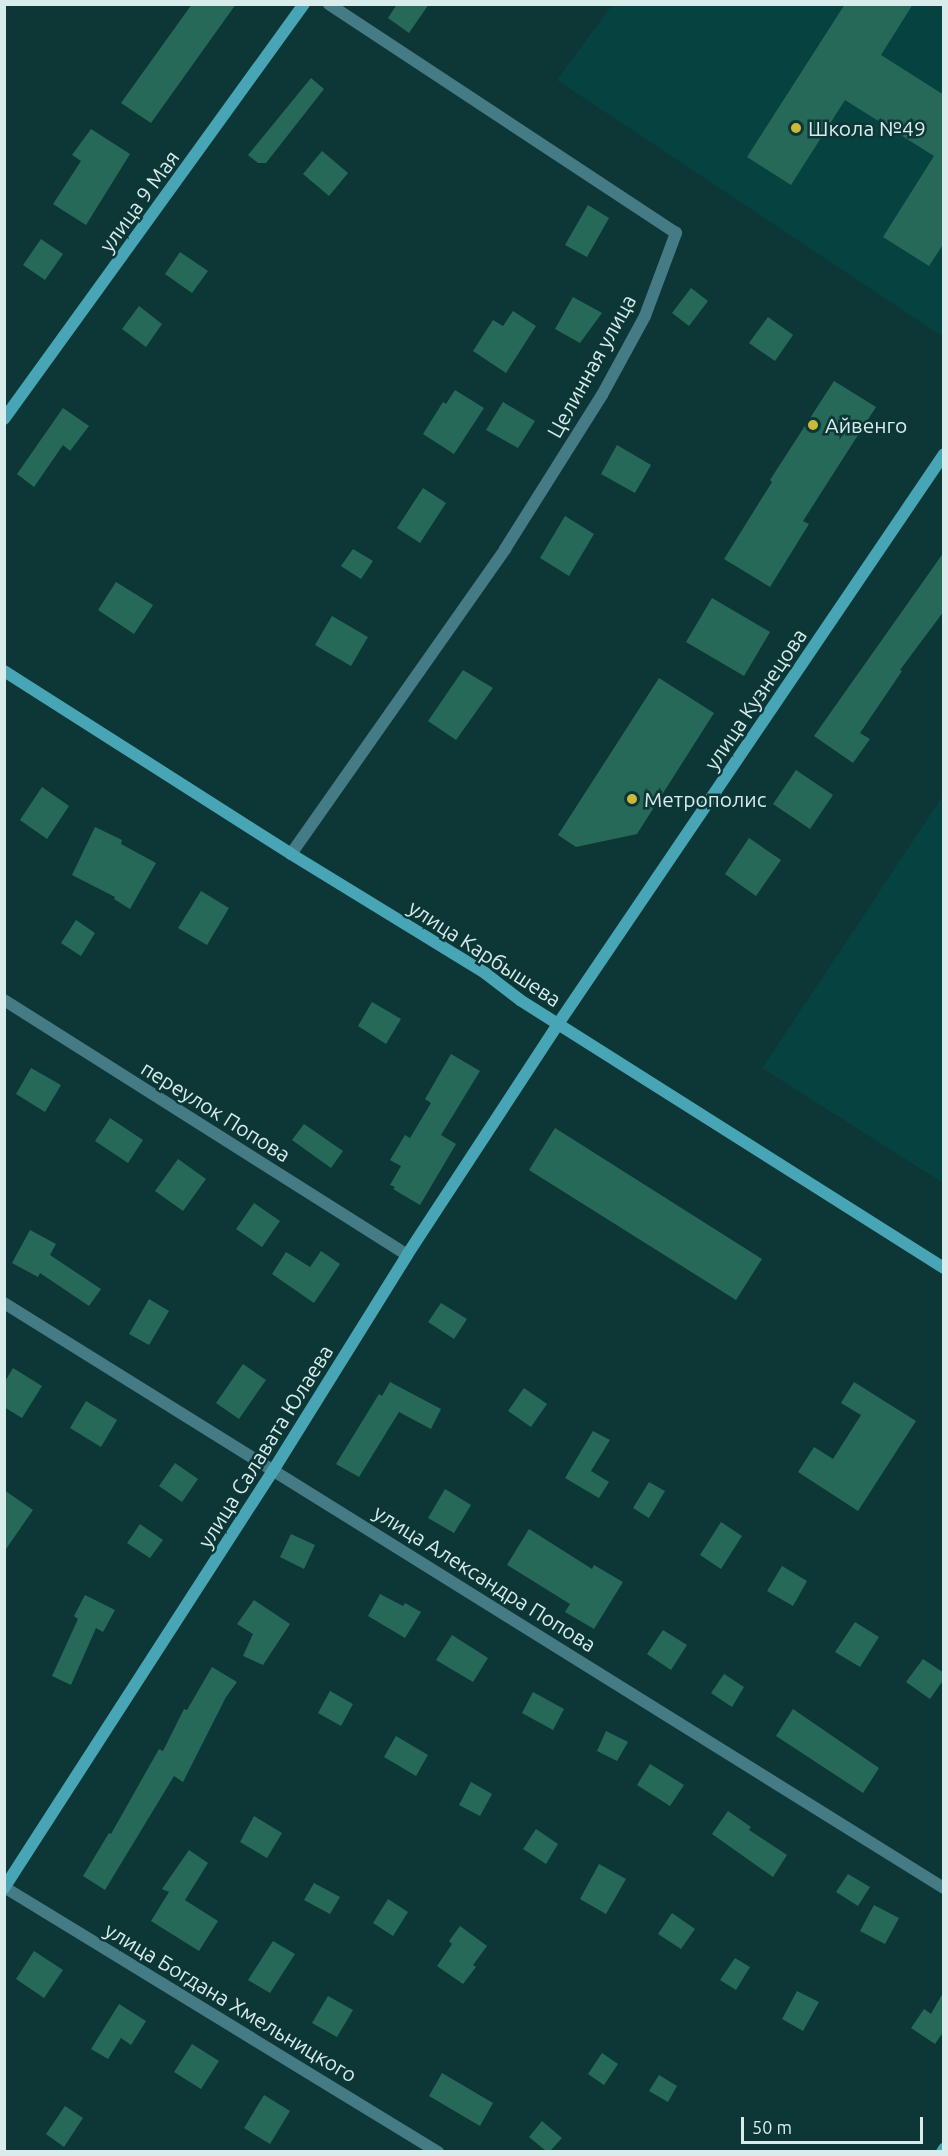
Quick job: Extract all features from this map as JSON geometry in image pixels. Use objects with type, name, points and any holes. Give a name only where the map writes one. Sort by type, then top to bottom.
[{"type":"street","name":"улица 9 Мая","points":[[4,420],[304,4]]},
{"type":"street","name":"Целинная улица","points":[[291,854],[506,549],[602,395],[645,316],[676,233],[328,4]]},
{"type":"street","name":"улица Кузнецова","points":[[558,1024],[944,454]]},
{"type":"street","name":"улица Карбышева","points":[[4,671],[291,854],[485,973],[558,1024],[944,1268]]},
{"type":"street","name":"переулок Попова","points":[[4,1000],[407,1255]]},
{"type":"street","name":"улица Салавата Юлаева","points":[[5,1887],[274,1469],[407,1255],[558,1024]]},
{"type":"street","name":"улица Александра Попова","points":[[4,1303],[944,1888]]},
{"type":"street","name":"улица Богдана Хмельницкого","points":[[5,1887],[438,2151]]},
{"type":"shaded area","points":[[612,5],[943,5],[943,337],[557,80]]},
{"type":"shaded area","points":[[943,796],[943,1183],[762,1068]]},
{"type":"building","points":[[192,4],[236,4],[151,123],[121,103]]},
{"type":"building","points":[[397,4],[429,4],[409,33],[388,18]]},
{"type":"building","name":"Школа №49","points":[[845,4],[913,4],[881,55],[944,95],[944,243],[929,266],[883,237],[934,156],[845,100],[791,185],[747,157]]},
{"type":"building","points":[[311,78],[324,89],[266,163],[258,163],[248,155]]},
{"type":"building","points":[[91,129],[130,154],[86,225],[53,204],[81,161],[72,155]]},
{"type":"building","points":[[322,151],[348,173],[329,196],[303,174]]},
{"type":"building","points":[[588,205],[609,218],[587,257],[565,245]]},
{"type":"building","points":[[41,239],[63,254],[45,280],[23,265]]},
{"type":"building","points":[[180,252],[208,271],[192,293],[165,274]]},
{"type":"building","points":[[691,288],[708,301],[689,326],[672,313]]},
{"type":"building","points":[[573,297],[602,313],[580,343],[555,329]]},
{"type":"building","points":[[139,306],[162,324],[146,347],[122,329]]},
{"type":"building","points":[[513,311],[536,326],[506,373],[473,351],[493,320],[503,326]]},
{"type":"building","points":[[768,317],[793,335],[775,361],[749,343]]},
{"type":"building","points":[[834,381],[876,407],[803,521],[809,524],[770,587],[724,559],[772,482],[770,480]]},
{"type":"building","points":[[455,390],[484,408],[454,454],[423,434],[443,402],[446,404]]},
{"type":"building","points":[[503,402],[535,421],[518,448],[486,430]]},
{"type":"building","points":[[63,408],[89,426],[70,451],[63,445],[34,487],[17,474]]},
{"type":"building","points":[[617,445],[651,465],[635,493],[601,474]]},
{"type":"building","points":[[423,488],[446,503],[420,543],[397,528]]},
{"type":"building","points":[[565,516],[594,534],[569,576],[540,558]]},
{"type":"building","points":[[353,549],[373,561],[361,579],[341,566]]},
{"type":"building","points":[[944,552],[944,611],[900,670],[902,671],[860,733],[870,739],[853,763],[814,736]]},
{"type":"building","points":[[116,582],[153,605],[134,634],[98,610]]},
{"type":"building","points":[[712,598],[770,632],[744,676],[686,642]]},
{"type":"building","points":[[332,616],[368,637],[351,666],[315,645]]},
{"type":"building","points":[[463,670],[493,688],[456,740],[428,721]]},
{"type":"building","points":[[659,678],[714,713],[637,834],[576,847],[558,835]]},
{"type":"building","points":[[796,770],[833,795],[810,829],[773,804]]},
{"type":"building","points":[[42,787],[69,806],[47,839],[20,820]]},
{"type":"building","points":[[95,827],[122,840],[121,844],[156,863],[130,909],[114,899],[115,897],[72,875]]},
{"type":"building","points":[[749,838],[781,860],[756,896],[725,874]]},
{"type":"building","points":[[201,891],[229,908],[207,945],[178,928]]},
{"type":"building","points":[[76,920],[95,933],[81,956],[61,943]]},
{"type":"building","points":[[372,1002],[401,1019],[386,1044],[358,1026]]},
{"type":"building","points":[[451,1054],[480,1071],[441,1135],[456,1144],[420,1205],[390,1185],[401,1166],[390,1160],[405,1135],[410,1138],[431,1103],[425,1099]]},
{"type":"building","points":[[31,1068],[61,1085],[45,1112],[16,1094]]},
{"type":"building","points":[[110,1118],[143,1140],[128,1163],[95,1141]]},
{"type":"building","points":[[304,1124],[343,1151],[331,1168],[292,1140]]},
{"type":"building","points":[[555,1128],[762,1259],[736,1300],[529,1170]]},
{"type":"building","points":[[178,1159],[206,1179],[183,1211],[155,1191]]},
{"type":"building","points":[[254,1203],[280,1221],[262,1247],[236,1229]]},
{"type":"building","points":[[30,1230],[56,1244],[50,1255],[101,1289],[89,1306],[40,1273],[38,1277],[12,1263]]},
{"type":"building","points":[[321,1251],[340,1264],[314,1303],[272,1274],[286,1252],[310,1267]]},
{"type":"building","points":[[149,1299],[169,1311],[149,1345],[129,1334]]},
{"type":"building","points":[[441,1303],[467,1319],[454,1339],[428,1322]]},
{"type":"building","points":[[243,1364],[266,1380],[239,1419],[216,1403]]},
{"type":"building","points":[[13,1368],[42,1386],[22,1418],[4,1407],[4,1383]]},
{"type":"building","points":[[390,1382],[441,1409],[431,1429],[399,1412],[359,1477],[336,1464],[379,1394],[382,1396]]},
{"type":"building","points":[[854,1382],[916,1421],[858,1511],[798,1472],[814,1447],[833,1459],[861,1415],[841,1403]]},
{"type":"building","points":[[524,1388],[547,1404],[531,1427],[508,1411]]},
{"type":"building","points":[[86,1401],[117,1420],[101,1447],[70,1428]]},
{"type":"building","points":[[593,1431],[610,1440],[591,1471],[609,1482],[599,1498],[565,1478]]},
{"type":"building","points":[[175,1463],[198,1479],[182,1502],[159,1486]]},
{"type":"building","points":[[649,1482],[665,1491],[649,1518],[633,1508]]},
{"type":"building","points":[[445,1489],[471,1505],[454,1533],[428,1518]]},
{"type":"building","points":[[4,1490],[33,1510],[4,1552]]},
{"type":"building","points":[[721,1522],[742,1536],[721,1569],[700,1555]]},
{"type":"building","points":[[140,1524],[163,1540],[150,1558],[127,1543]]},
{"type":"building","points":[[529,1529],[592,1569],[594,1565],[623,1582],[594,1629],[565,1612],[570,1604],[507,1565]]},
{"type":"building","points":[[291,1534],[315,1545],[304,1569],[280,1557]]},
{"type":"building","points":[[782,1566],[807,1581],[793,1606],[767,1591]]},
{"type":"building","points":[[380,1594],[403,1606],[405,1603],[421,1612],[405,1638],[368,1616]]},
{"type":"building","points":[[85,1595],[115,1610],[103,1632],[96,1628],[71,1685],[52,1676],[78,1619],[74,1616]]},
{"type":"building","points":[[254,1600],[290,1624],[263,1665],[243,1656],[253,1634],[237,1624]]},
{"type":"building","points":[[855,1622],[879,1637],[860,1667],[835,1652]]},
{"type":"building","points":[[663,1630],[687,1645],[671,1670],[647,1654]]},
{"type":"building","points":[[452,1635],[488,1658],[473,1682],[436,1660]]},
{"type":"building","points":[[923,1659],[944,1673],[944,1679],[930,1699],[906,1682]]},
{"type":"building","points":[[212,1667],[237,1682],[226,1697],[183,1782],[174,1776],[105,1890],[83,1876],[109,1833],[111,1834],[159,1749],[163,1751],[184,1709],[187,1710]]},
{"type":"building","points":[[724,1674],[744,1687],[732,1707],[711,1693]]},
{"type":"building","points":[[330,1691],[353,1704],[341,1726],[318,1713]]},
{"type":"building","points":[[533,1692],[564,1709],[553,1730],[522,1713]]},
{"type":"building","points":[[793,1709],[879,1768],[863,1793],[776,1736]]},
{"type":"building","points":[[606,1731],[628,1742],[617,1761],[597,1751]]},
{"type":"building","points":[[396,1736],[428,1755],[416,1776],[384,1757]]},
{"type":"building","points":[[650,1764],[684,1785],[670,1806],[637,1785]]},
{"type":"building","points":[[471,1782],[492,1794],[480,1816],[459,1805]]},
{"type":"building","points":[[728,1811],[751,1827],[749,1830],[787,1855],[773,1877],[712,1834]]},
{"type":"building","points":[[254,1816],[282,1833],[267,1858],[240,1842]]},
{"type":"building","points":[[536,1829],[558,1844],[546,1864],[523,1849]]},
{"type":"building","points":[[189,1850],[208,1863],[185,1900],[180,1897],[218,1921],[199,1951],[151,1921],[169,1892],[162,1889]]},
{"type":"building","points":[[599,1864],[626,1879],[606,1914],[580,1899]]},
{"type":"building","points":[[848,1874],[870,1887],[858,1906],[836,1892]]},
{"type":"building","points":[[314,1883],[340,1897],[330,1914],[304,1900]]},
{"type":"building","points":[[388,1899],[408,1912],[393,1936],[373,1923]]},
{"type":"building","points":[[874,1905],[899,1918],[885,1944],[860,1931]]},
{"type":"building","points":[[672,1913],[695,1929],[681,1949],[658,1934]]},
{"type":"building","points":[[460,1926],[487,1946],[473,1965],[476,1967],[463,1984],[437,1966],[452,1944],[449,1941]]},
{"type":"building","points":[[273,1941],[295,1954],[270,1993],[248,1980]]},
{"type":"building","points":[[34,1951],[63,1970],[44,1998],[16,1979]]},
{"type":"building","points":[[735,1958],[750,1967],[736,1990],[720,1980]]},
{"type":"building","points":[[797,1991],[819,2002],[803,2031],[782,2019]]},
{"type":"building","points":[[944,1991],[944,2031],[935,2044],[911,2028],[924,2009],[931,2014]]},
{"type":"building","points":[[328,1996],[353,2010],[337,2037],[312,2023]]},
{"type":"building","points":[[119,2004],[146,2021],[131,2045],[121,2038],[108,2059],[91,2049]]},
{"type":"building","points":[[192,2044],[219,2061],[201,2089],[174,2072]]},
{"type":"building","points":[[602,2053],[618,2064],[604,2085],[588,2074]]},
{"type":"building","points":[[442,2073],[493,2103],[480,2126],[429,2096]]},
{"type":"building","points":[[659,2075],[677,2086],[668,2102],[649,2091]]},
{"type":"building","points":[[264,2095],[290,2111],[270,2144],[244,2128]]},
{"type":"building","points":[[65,2106],[83,2118],[64,2147],[46,2134]]},
{"type":"building","points":[[542,2121],[562,2138],[550,2151],[546,2151],[529,2137]]},
{"type":"place","name":"Школа №49","points":[[796,128]]},
{"type":"place","name":"Айвенго","points":[[813,425]]},
{"type":"place","name":"Метрополис","points":[[632,799]]}]
